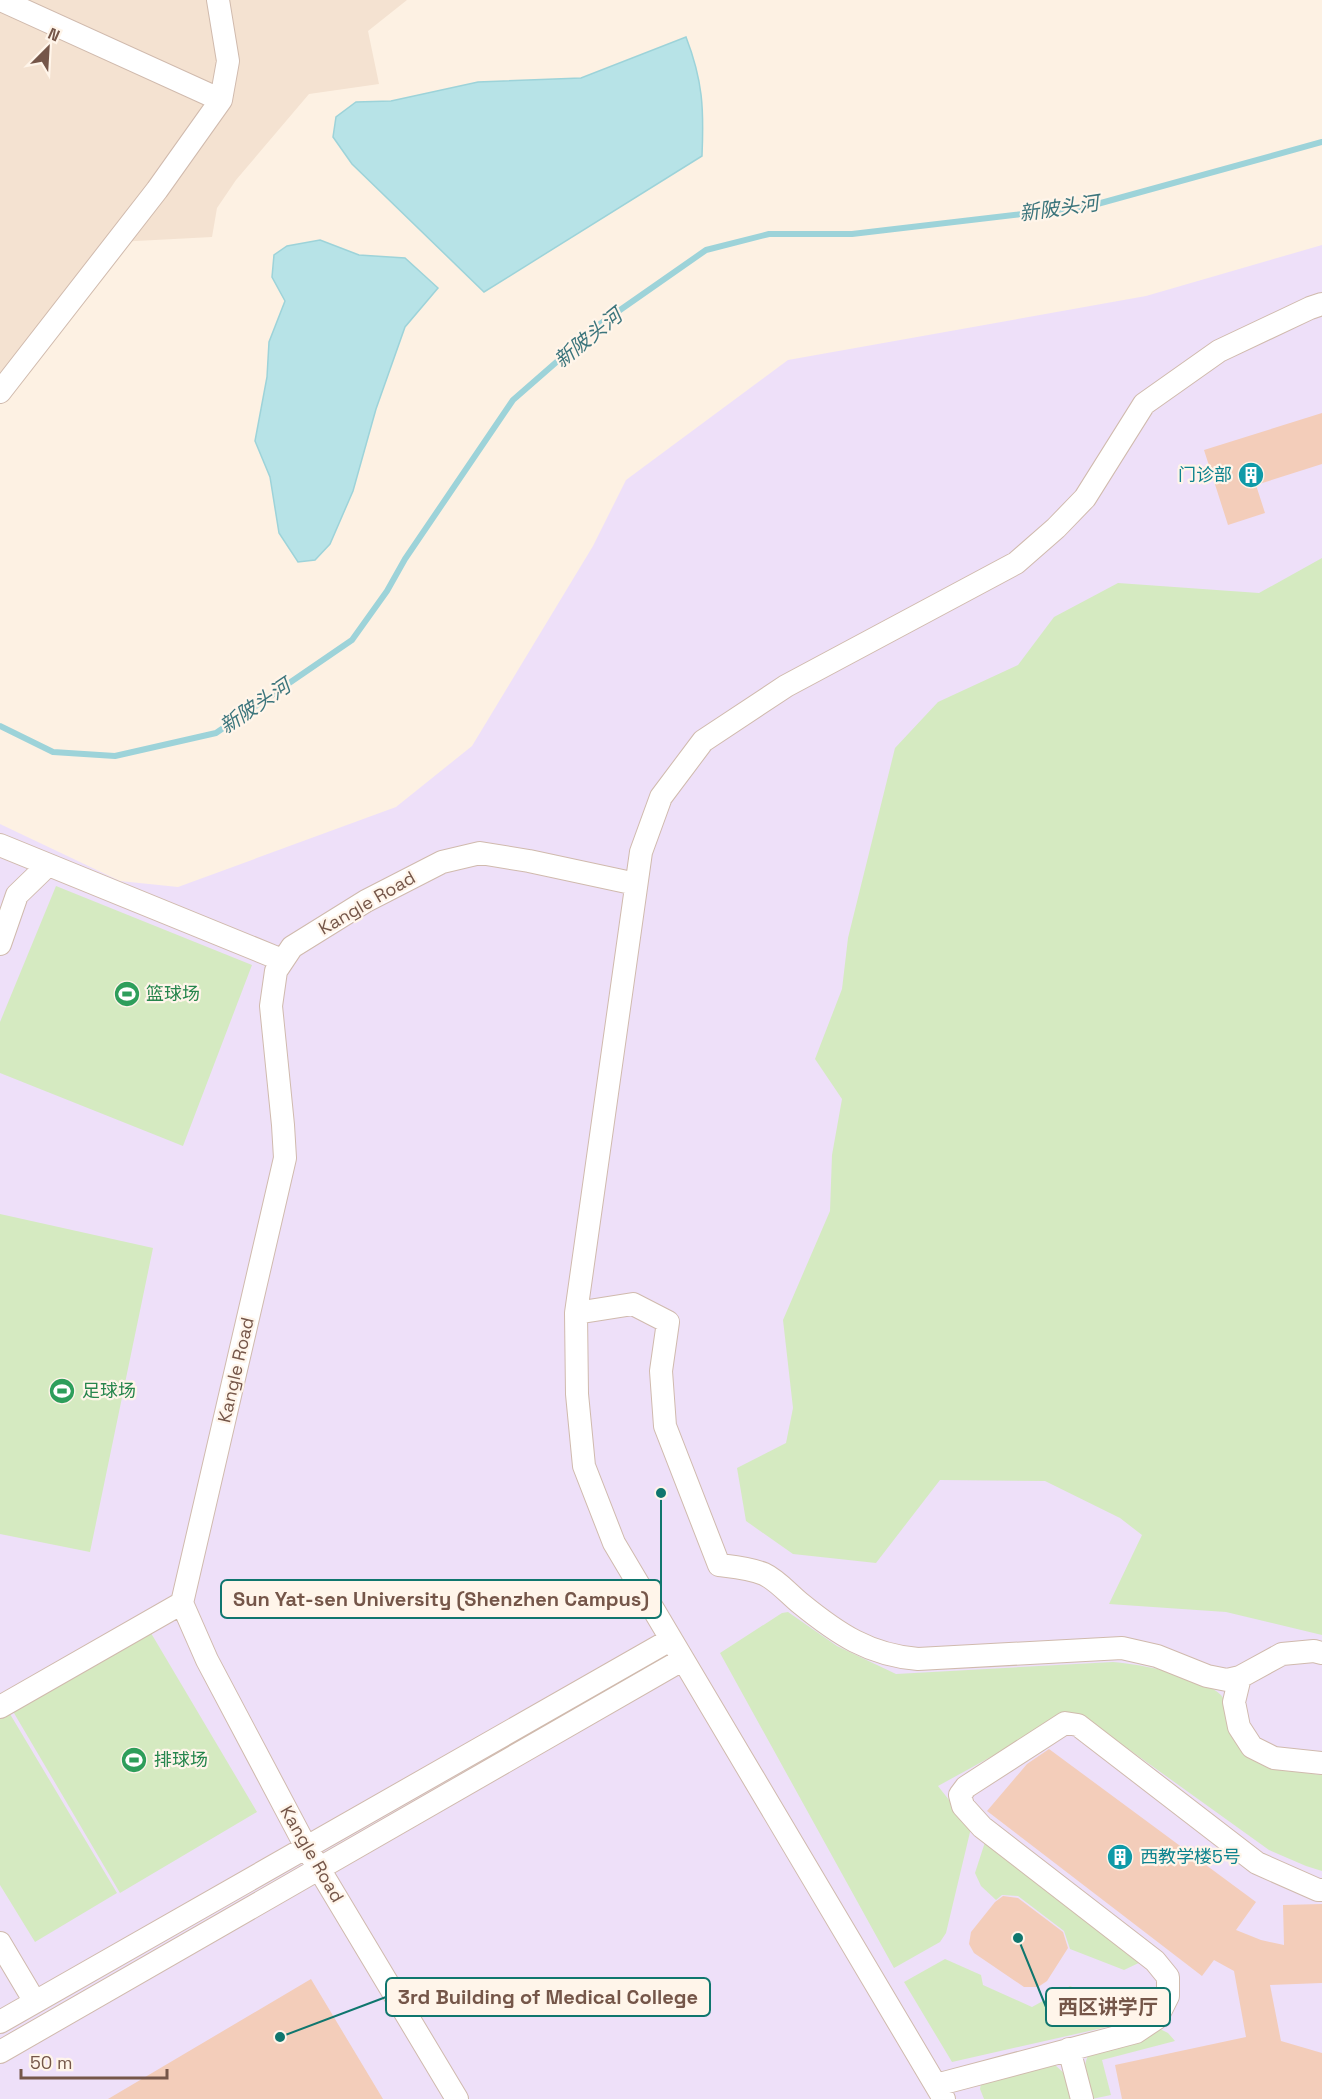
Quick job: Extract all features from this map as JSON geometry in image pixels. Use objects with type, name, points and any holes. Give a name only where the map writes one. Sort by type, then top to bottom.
[{"type":"street","points":[[2,0],[221,100]]},
{"type":"street","points":[[0,392],[157,190],[221,100],[228,61],[218,0]]},
{"type":"street","points":[[1322,304],[1219,351],[1144,404],[1085,498],[1056,528],[1016,563],[786,686],[703,741],[661,797],[641,852],[576,1312],[577,1394],[584,1466],[614,1543],[940,2092],[1069,2049],[1136,2032],[1157,2018],[1168,1996],[1168,1977],[1155,1961],[982,1827],[963,1806],[960,1796],[966,1787],[1065,1723],[1078,1725],[1257,1863],[1322,1890]]},
{"type":"street","points":[[0,845],[282,960]]},
{"type":"street","name":"Kangle Road","points":[[457,2099],[306,1848],[207,1660],[182,1603],[285,1158],[271,1006],[276,971],[282,960],[292,948],[366,901],[442,862],[480,853],[636,884]]},
{"type":"street","points":[[0,944],[17,895],[48,865]]},
{"type":"street","points":[[576,1312],[633,1304],[668,1322],[661,1371],[665,1426],[719,1565],[743,1567],[766,1575],[809,1610],[856,1643],[893,1657],[918,1659],[1122,1648],[1157,1656],[1207,1676],[1227,1680],[1240,1677],[1282,1654],[1314,1651],[1322,1653]]},
{"type":"street","points":[[0,1707],[182,1603]]},
{"type":"street","points":[[0,2022],[670,1640]]},
{"type":"street","points":[[0,2052],[682,1660]]},
{"type":"street","points":[[1240,1677],[1234,1702],[1239,1727],[1252,1747],[1274,1758],[1322,1763]]},
{"type":"street","points":[[0,1943],[35,2002]]},
{"type":"street","points":[[1069,2049],[1082,2099]]},
{"type":"shaded area","points":[[0,0],[407,0],[368,31],[379,84],[309,94],[236,180],[217,208],[212,237],[117,242],[0,392]]},
{"type":"shaded area","points":[[1322,245],[1322,2099],[0,2099],[0,824],[120,881],[178,887],[396,807],[472,746],[593,546],[626,480],[788,360],[1146,296]]},
{"type":"green space","points":[[1322,558],[1322,1635],[1226,1612],[1109,1604],[1142,1535],[1120,1518],[1045,1481],[940,1480],[876,1563],[793,1554],[746,1521],[737,1468],[786,1443],[793,1408],[783,1320],[830,1211],[832,1155],[842,1099],[815,1059],[842,989],[848,938],[895,748],[938,702],[1018,665],[1054,617],[1118,583],[1259,593]]},
{"type":"green space","name":"篮球场","points":[[56,886],[252,965],[183,1146],[0,1073],[0,1022]]},
{"type":"green space","name":"足球场","points":[[0,1214],[153,1248],[90,1552],[0,1534]]},
{"type":"green space","points":[[788,1612],[837,1646],[896,1674],[1113,1662],[1154,1668],[1200,1682],[1221,1695],[1225,1704],[1226,1721],[1232,1736],[1240,1748],[1251,1757],[1277,1768],[1322,1775],[1322,1871],[1269,1850],[1081,1715],[1069,1714],[938,1786],[971,1828],[946,1933],[940,1942],[894,1968],[720,1653],[782,1613]]},
{"type":"green space","name":"排球场","points":[[148,1628],[257,1812],[120,1893],[11,1708]]},
{"type":"green space","points":[[7,1709],[117,1893],[35,1942],[0,1885],[0,1713]]},
{"type":"green space","points":[[986,1839],[1145,1960],[1124,1970],[1070,1949],[1064,1931],[1018,1896],[1002,1895],[996,1900],[981,1886],[975,1873]]},
{"type":"green space","points":[[945,1959],[981,1975],[983,1985],[1032,2007],[1070,1986],[1127,2010],[1131,2013],[1129,2022],[952,2062],[904,1982]]},
{"type":"green space","points":[[1160,2029],[1168,2033],[1175,2041],[1102,2060],[1111,2095],[1092,2099],[1085,2069],[1090,2052]]},
{"type":"green space","points":[[1055,2065],[1065,2074],[1071,2099],[984,2099],[980,2089],[981,2084]]},
{"type":"water","points":[[686,37],[696,68],[701,95],[702,156],[484,292],[352,164],[333,137],[336,117],[356,102],[391,101],[478,82],[581,78]]},
{"type":"water","points":[[320,240],[359,255],[405,258],[438,288],[405,327],[376,409],[353,491],[330,544],[315,560],[298,562],[279,533],[270,477],[255,441],[267,377],[269,342],[285,301],[272,277],[274,255],[287,246]]},
{"type":"building","name":"门诊部","points":[[1322,413],[1322,464],[1256,485],[1265,513],[1228,525],[1204,450]]},
{"type":"building","points":[[1049,1749],[1256,1902],[1236,1930],[1261,1940],[1284,1945],[1283,1905],[1322,1904],[1322,1983],[1270,1985],[1281,2041],[1322,2053],[1322,2099],[1122,2099],[1115,2065],[1246,2037],[1234,1971],[1214,1960],[1202,1976],[987,1811],[1027,1764]]},
{"type":"building","points":[[1003,1896],[1018,1898],[1063,1932],[1068,1948],[1047,1981],[1038,1987],[1024,1987],[974,1953],[969,1944],[971,1932],[995,1902]]},
{"type":"building","points":[[311,1979],[383,2099],[108,2099]]},
{"type":"waterway","name":"新陂头河","points":[[0,726],[53,752],[115,756],[216,733],[352,640],[513,400],[600,324],[706,250],[769,234],[852,234],[1090,206],[1322,142]]},
{"type":"place","name":"门诊部","points":[[1251,475]]},
{"type":"place","name":"篮球场","points":[[127,994]]},
{"type":"place","name":"足球场","points":[[62,1391]]},
{"type":"place","name":"Sun Yat-sen University (Shenzhen Campus)","points":[[661,1493]]},
{"type":"place","name":"排球场","points":[[134,1760]]},
{"type":"place","name":"西教学楼5号","points":[[1120,1857]]},
{"type":"place","name":"西区讲学厅","points":[[1018,1938]]},
{"type":"place","name":"3rd Building of Medical College","points":[[280,2037]]}]
